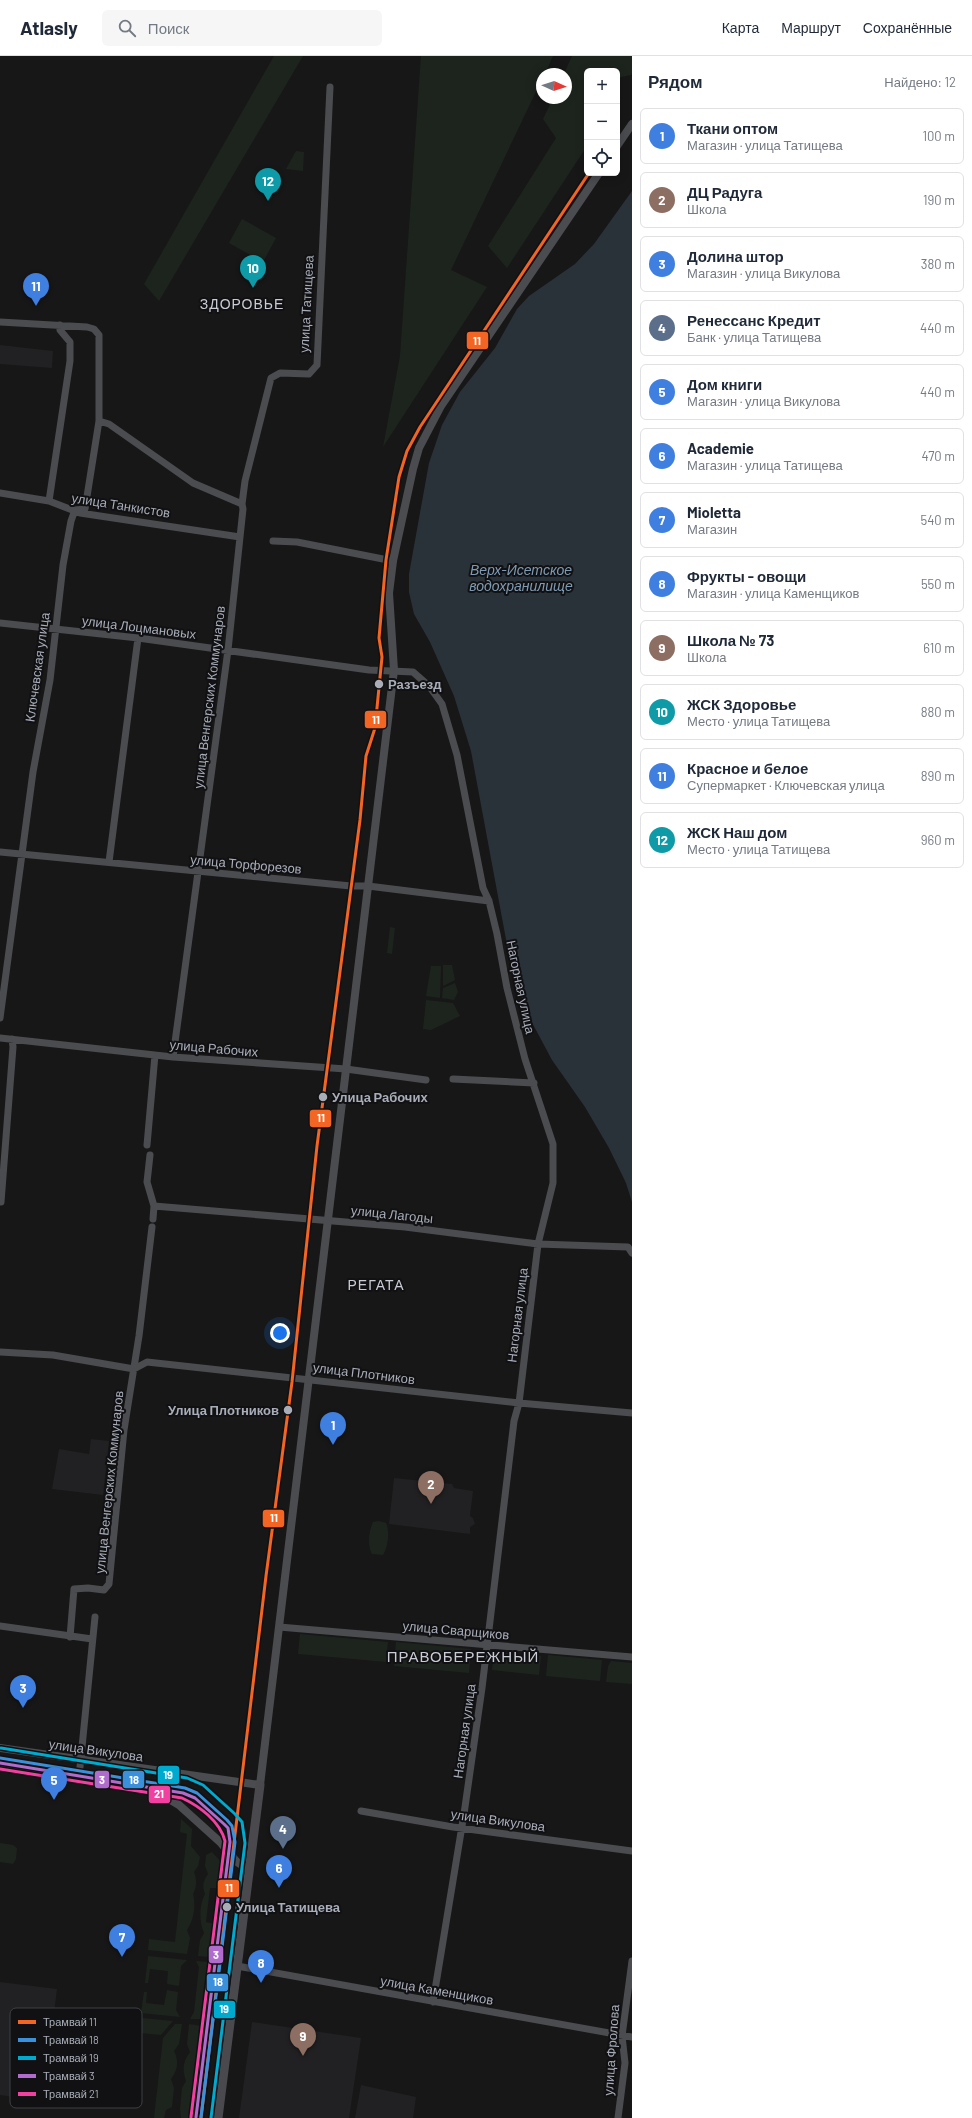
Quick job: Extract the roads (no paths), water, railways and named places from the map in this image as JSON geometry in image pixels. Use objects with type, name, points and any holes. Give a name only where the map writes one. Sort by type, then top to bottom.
[{"type":"main road","points":[[218,2118],[260,1785]]},
{"type":"street","name":"улица Татищева","points":[[242,504],[245,481],[271,378],[280,373],[309,374],[316,365],[330,87]]},
{"type":"street","points":[[620,142],[632,124]]},
{"type":"street","points":[[260,1785],[394,670],[390,624],[390,593],[393,561],[413,469],[420,448],[441,406],[597,176]]},
{"type":"street","points":[[0,322],[60,325],[60,330],[70,342],[70,361],[49,500]]},
{"type":"street","name":"Ключевская улица","points":[[0,1018],[33,772],[50,680],[54,630],[69,528],[75,510],[85,509],[99,421],[99,335],[94,329],[60,325]]},
{"type":"street","points":[[99,421],[109,424],[193,483],[242,504]]},
{"type":"street","name":"улица Танкистов","points":[[0,493],[49,500],[64,508],[240,537]]},
{"type":"street","name":"улица Венгерских Коммунаров","points":[[173,1057],[228,650],[243,509],[242,504]]},
{"type":"street","points":[[273,540],[297,542],[393,561]]},
{"type":"street","name":"улица Лоцмановых","points":[[0,623],[138,638],[354,668],[394,670]]},
{"type":"street","points":[[109,862],[138,638]]},
{"type":"street","name":"Нагорная улица","points":[[394,670],[413,672],[429,686],[442,704],[458,755],[483,888],[489,901],[497,934],[507,988],[525,1059],[553,1144],[553,1183],[538,1244],[519,1403],[514,1421],[487,1644],[462,1828],[433,2002]]},
{"type":"street","name":"улица Торфорезов","points":[[0,852],[198,872],[351,886],[368,886],[489,901]]},
{"type":"street","name":"улица Рабочих","points":[[0,1038],[173,1057],[346,1069],[426,1080]]},
{"type":"street","points":[[0,1202],[13,1047],[12,1039]]},
{"type":"street","points":[[147,1144],[155,1055]]},
{"type":"street","points":[[453,1079],[534,1083]]},
{"type":"street","points":[[150,1155],[148,1182],[154,1206],[153,1219]]},
{"type":"street","name":"улица Лагоды","points":[[154,1206],[328,1220],[446,1232],[538,1244],[630,1250]]},
{"type":"street","name":"улица Венгерских Коммунаров","points":[[70,1637],[74,1589],[88,1588],[104,1590],[109,1584],[124,1430],[134,1369],[152,1227]]},
{"type":"street","name":"улица Плотников","points":[[0,1352],[53,1355],[134,1369],[147,1362],[519,1403],[632,1413]]},
{"type":"street","points":[[79,1777],[95,1617]]},
{"type":"street","points":[[0,1626],[92,1640]]},
{"type":"street","name":"улица Сварщиков","points":[[279,1627],[632,1657]]},
{"type":"street","name":"улица Викулова","points":[[0,1748],[81,1761],[260,1785]]},
{"type":"street","points":[[0,1765],[152,1789],[174,1801],[202,1824],[237,1862],[249,1870]]},
{"type":"street","name":"улица Викулова","points":[[361,1811],[462,1828],[632,1851]]},
{"type":"street","name":"улица Фролова","points":[[618,2118],[625,2063],[622,2036],[632,1961]]},
{"type":"street","name":"улица Каменщиков","points":[[237,1966],[632,2037]]},
{"type":"water","name":"Верх-Исетское водохранилище","points":[[632,191],[632,1202],[626,1183],[609,1148],[585,1107],[552,1060],[528,1015],[511,966],[471,751],[454,696],[430,642],[414,614],[409,592],[409,574],[429,463],[442,425],[460,392],[495,348],[517,309],[529,296],[575,264],[594,244]]},
{"type":"tram line","name":"11","points":[[201,2118],[266,1576],[292,1382],[317,1146],[360,820],[366,756],[375,728],[382,657],[379,638],[386,560],[399,477],[407,451],[420,427],[587,176]]},
{"type":"tram line","name":"19","points":[[1,1748],[187,1778],[203,1785],[242,1822],[245,1843],[211,2118]]},
{"type":"tram line","name":"18","points":[[0,1758],[185,1788],[197,1793],[232,1826],[235,1842],[201,2117]]},
{"type":"tram line","name":"3","points":[[0,1763],[183,1793],[195,1798],[228,1828],[230,1842],[196,2117]]},
{"type":"tram line","name":"21","points":[[0,1769],[182,1798],[202,1810],[219,1827],[225,1841],[191,2117]]},
{"type":"place","name":"ЖСК Наш дом","points":[[268,201]]},
{"type":"place","name":"ЖСК Здоровье","points":[[253,288]]},
{"type":"place","name":"Красное и белое","points":[[36,306]]},
{"type":"place","name":"Разъезд","points":[[379,684]]},
{"type":"place","name":"Улица Рабочих","points":[[323,1097]]},
{"type":"place","name":"Улица Плотников","points":[[288,1410]]},
{"type":"place","name":"Ткани оптом","points":[[333,1445]]},
{"type":"place","name":"ДЦ Радуга","points":[[431,1504]]},
{"type":"place","name":"Долина штор","points":[[23,1708]]},
{"type":"place","name":"Дом книги","points":[[54,1800]]},
{"type":"place","name":"Ренессанс Кредит","points":[[283,1849]]},
{"type":"place","name":"Academie","points":[[279,1888]]},
{"type":"place","name":"Улица Татищева","points":[[227,1907]]},
{"type":"place","name":"Mioletta","points":[[122,1957]]},
{"type":"place","name":"Фрукты - овощи","points":[[261,1983]]},
{"type":"place","name":"Школа № 73","points":[[303,2056]]},
{"type":"district","name":"ЗДОРОВЬЕ","points":[[242,303]]},
{"type":"district","name":"РЕГАТА","points":[[376,1284]]},
{"type":"district","name":"ПРАВОБЕРЕЖНЫЙ","points":[[463,1656]]}]
